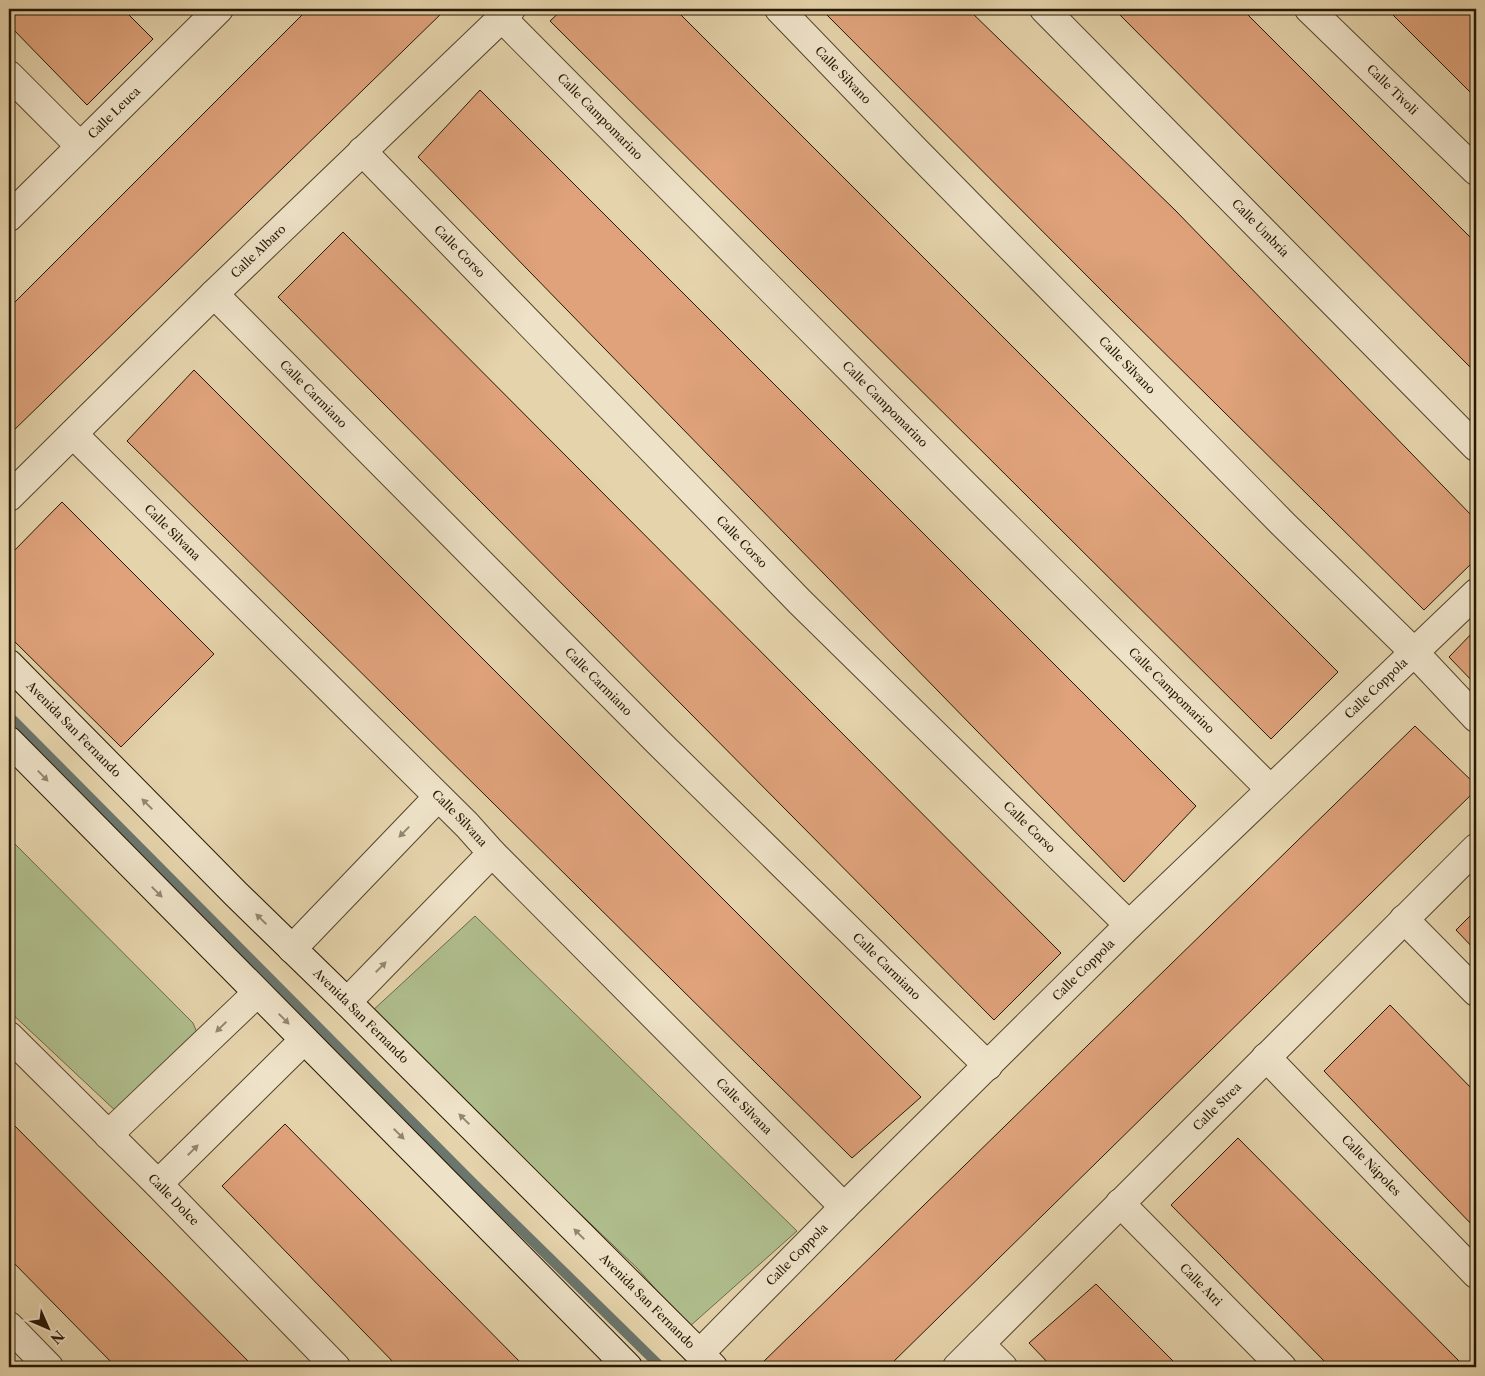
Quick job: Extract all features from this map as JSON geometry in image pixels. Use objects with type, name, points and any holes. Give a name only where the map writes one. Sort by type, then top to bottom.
[{"type":"street","name":"Calle Leuca","points":[[9,218],[219,9]]},
{"type":"street","name":"Calle Silvano","points":[[779,9],[1284,525],[1414,652],[1476,718]]},
{"type":"street","name":"Calle Umbría","points":[[1044,9],[1476,447]]},
{"type":"street","name":"Calle Tivoli","points":[[1309,9],[1476,172]]},
{"type":"street","name":"Calle Albaro","points":[[9,497],[214,294],[506,13]]},
{"type":"street","name":"Calle Campomarino","points":[[506,13],[965,485],[1270,789]]},
{"type":"street","points":[[9,75],[80,146]]},
{"type":"street","name":"Calle Corso","points":[[362,151],[800,602],[1129,925]]},
{"type":"street","name":"Calle Carmiano","points":[[214,294],[658,742],[988,1066]]},
{"type":"street","name":"Calle Silvana","points":[[73,434],[467,825],[492,854],[844,1207]]},
{"type":"street","name":"Calle Coppola","points":[[706,1360],[844,1207],[1129,925],[1476,593]]},
{"type":"street","name":"Avenida San Fernando","points":[[9,664],[236,894],[706,1360]]},
{"type":"street","points":[[9,741],[257,993],[468,1203],[628,1367]]},
{"type":"street","points":[[292,949],[438,797]]},
{"type":"street","name":"Calle Strea","points":[[957,1367],[1476,848]]},
{"type":"street","points":[[346,1002],[492,854]]},
{"type":"street","points":[[1404,919],[1476,992]]},
{"type":"street","points":[[108,1135],[257,993]]},
{"type":"street","name":"Calle Dolce","points":[[9,1036],[158,1184],[336,1367]]},
{"type":"street","points":[[158,1184],[304,1040]]},
{"type":"street","name":"Calle Nápoles","points":[[1266,1057],[1476,1274]]},
{"type":"street","name":"Calle Atri","points":[[1120,1203],[1282,1367]]},
{"type":"street","points":[[9,1326],[49,1367]]},
{"type":"street","points":[[980,1344],[1003,1367]]},
{"type":"green space","points":[[9,838],[193,1023],[200,1040],[120,1115],[9,1011]]},
{"type":"green space","points":[[475,916],[797,1231],[689,1327],[637,1268],[370,1013]]},
{"type":"building","points":[[9,9],[123,9],[153,39],[87,105],[9,25]]},
{"type":"building","points":[[308,9],[446,9],[9,435],[9,308]]},
{"type":"building","points":[[563,9],[675,9],[1338,672],[1271,739],[550,21]]},
{"type":"building","points":[[821,9],[968,9],[1175,210],[1476,520],[1476,559],[1424,610]]},
{"type":"building","points":[[1114,9],[1242,9],[1476,243],[1476,373]]},
{"type":"building","points":[[1387,9],[1476,9],[1476,98]]},
{"type":"building","points":[[480,90],[1196,806],[1124,882],[418,157]]},
{"type":"building","points":[[343,232],[1061,953],[994,1020],[278,297]]},
{"type":"building","points":[[194,370],[921,1097],[852,1158],[127,441]]},
{"type":"building","points":[[62,502],[214,654],[121,747],[9,636],[9,556]]},
{"type":"building","points":[[1476,629],[1476,685],[1449,657]]},
{"type":"building","points":[[1415,726],[1476,785],[1476,790],[888,1367],[758,1367]]},
{"type":"building","points":[[1476,910],[1476,951],[1456,930]]},
{"type":"building","points":[[1390,1005],[1476,1093],[1476,1229],[1324,1071]]},
{"type":"building","points":[[9,1120],[254,1367],[116,1367],[9,1258]]},
{"type":"building","points":[[285,1124],[525,1367],[398,1367],[222,1186]]},
{"type":"building","points":[[1238,1138],[1465,1367],[1330,1367],[1171,1205]]},
{"type":"building","points":[[1096,1284],[1179,1367],[1052,1367],[1029,1343]]},
{"type":"waterway","points":[[13,720],[473,1183],[661,1367]]}]
